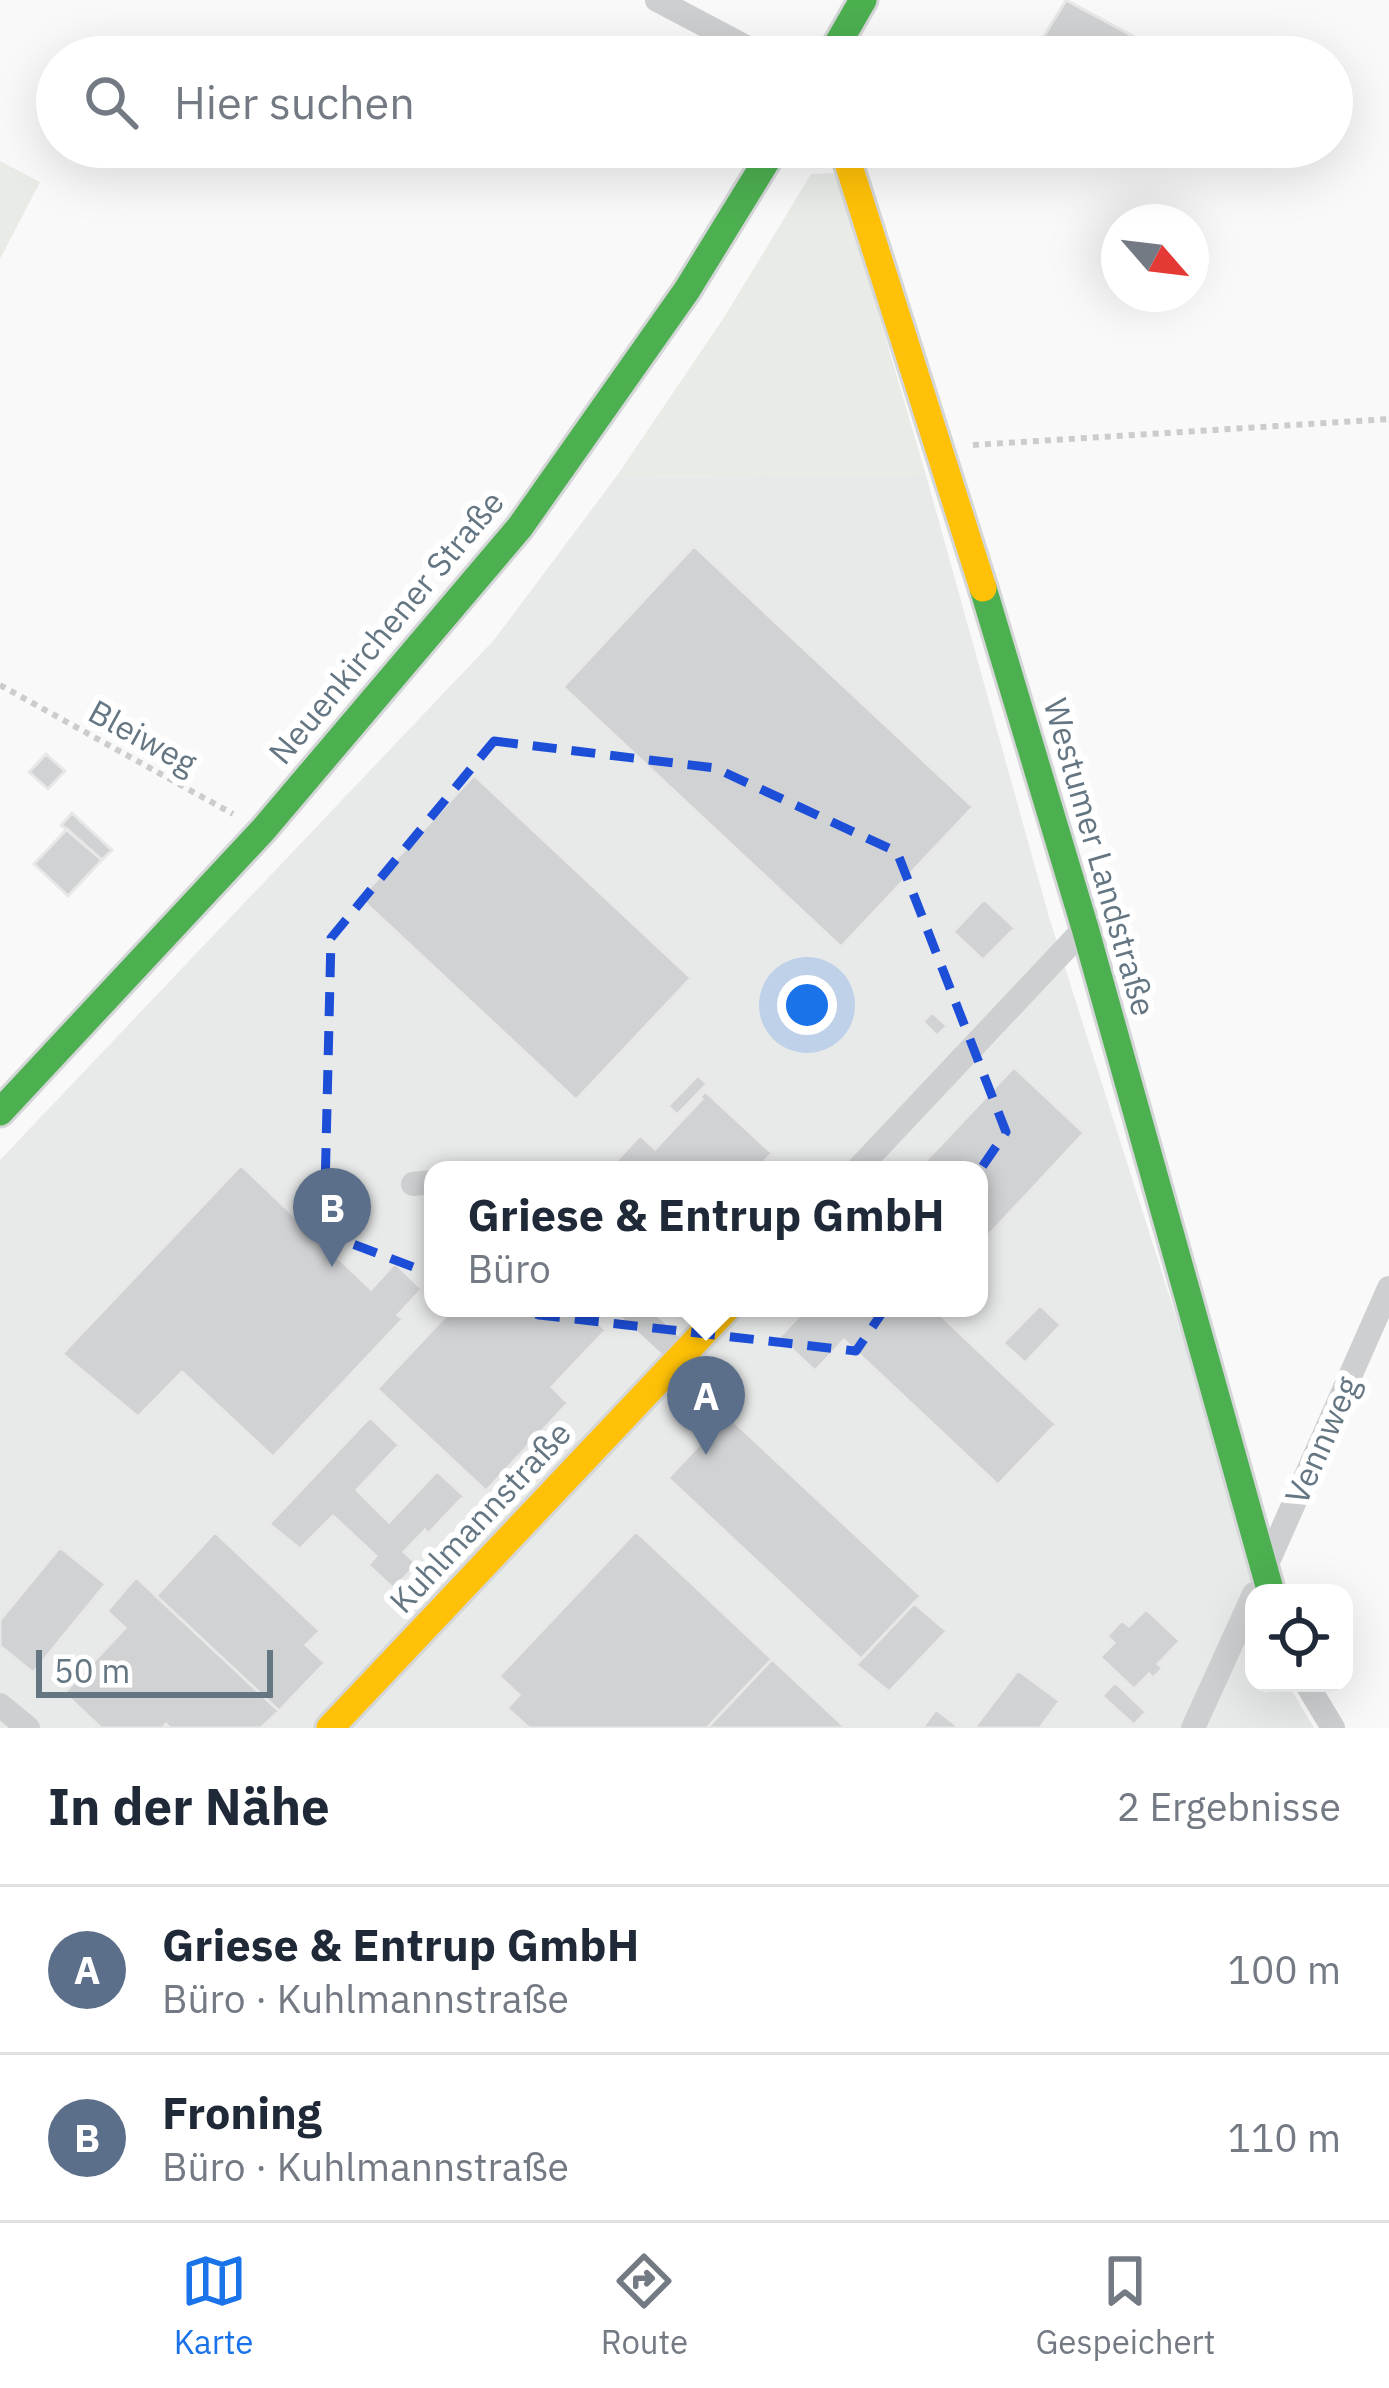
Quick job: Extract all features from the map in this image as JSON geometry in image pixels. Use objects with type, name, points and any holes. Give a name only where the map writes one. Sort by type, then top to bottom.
[{"type":"street","points":[[657,0],[725,36]]},
{"type":"street","points":[[842,36],[863,0]]},
{"type":"street","name":"Neuenkirchener Straße","points":[[0,1112],[263,830],[520,526],[687,290],[762,168]]},
{"type":"street","name":"Westumer Landstraße","points":[[850,168],[1085,928],[1260,1584]]},
{"type":"street","points":[[865,1161],[1085,928]]},
{"type":"street","name":"Vennweg","points":[[1263,1584],[1389,1288]]},
{"type":"street","points":[[640,1317],[682,1356]]},
{"type":"street","name":"Kuhlmannstraße","points":[[330,1728],[719,1317]]},
{"type":"street","name":"Vennweg","points":[[1193,1728],[1245,1621]]},
{"type":"street","points":[[1311,1692],[1333,1728]]},
{"type":"street","points":[[0,1705],[28,1728]]},
{"type":"path","points":[[940,448],[1389,419]]},
{"type":"path","name":"Bleiweg","points":[[0,685],[263,830]]},
{"type":"highlighted area","points":[[494,741],[715,768],[897,852],[1006,1132],[856,1351],[539,1315],[324,1233],[331,938]]},
{"type":"shaded area","points":[[0,161],[40,182],[0,259]]},
{"type":"shaded area","points":[[837,173],[926,475],[616,477],[725,316],[811,174]]},
{"type":"shaded area","points":[[926,475],[1049,917],[1191,1364],[1252,1584],[1245,1584],[1245,1692],[1292,1692],[1314,1728],[0,1728],[0,1160],[494,640],[616,477]]},
{"type":"building","points":[[1066,0],[1133,36],[1044,36]]},
{"type":"building","points":[[694,546],[973,807],[841,947],[563,687]]},
{"type":"building","points":[[46,754],[65,771],[48,789],[29,772]]},
{"type":"building","points":[[474,775],[691,978],[576,1100],[360,898]]},
{"type":"building","points":[[72,813],[112,850],[102,860],[61,825]]},
{"type":"building","points":[[67,829],[102,860],[68,896],[34,864]]},
{"type":"building","points":[[984,899],[1015,928],[983,960],[953,932]]},
{"type":"building","points":[[932,1012],[947,1026],[937,1036],[923,1022]]},
{"type":"building","points":[[1014,1067],[1084,1133],[988,1236],[988,1161],[925,1161]]},
{"type":"building","points":[[698,1075],[707,1084],[677,1115],[668,1106]]},
{"type":"building","points":[[705,1091],[772,1153],[765,1161],[616,1161],[640,1135],[655,1149]]},
{"type":"building","points":[[241,1165],[371,1289],[395,1263],[422,1289],[398,1315],[403,1319],[273,1457],[182,1372],[138,1417],[62,1354]]},
{"type":"building","points":[[1040,1305],[1061,1325],[1025,1363],[1003,1343]]},
{"type":"building","points":[[445,1317],[592,1317],[606,1330],[552,1387],[568,1403],[486,1491],[377,1389]]},
{"type":"building","points":[[798,1317],[943,1317],[1056,1424],[998,1485],[844,1340],[815,1371],[779,1337]]},
{"type":"building","points":[[727,1415],[921,1596],[861,1659],[668,1478]]},
{"type":"building","points":[[370,1417],[399,1445],[357,1490],[389,1522],[437,1471],[464,1496],[404,1552],[417,1564],[394,1589],[368,1565],[376,1556],[333,1516],[300,1549],[269,1524]]},
{"type":"building","points":[[636,1531],[772,1659],[707,1728],[529,1728],[507,1708],[519,1695],[499,1676]]},
{"type":"building","points":[[215,1532],[320,1631],[306,1645],[325,1663],[279,1711],[156,1596]]},
{"type":"building","points":[[60,1547],[106,1584],[33,1673],[0,1646],[0,1620]]},
{"type":"building","points":[[136,1577],[279,1711],[261,1728],[170,1728],[166,1724],[163,1728],[101,1728],[64,1693],[125,1628],[107,1611]]},
{"type":"building","points":[[914,1603],[947,1631],[889,1692],[856,1665]]},
{"type":"building","points":[[1146,1609],[1180,1641],[1158,1664],[1163,1668],[1134,1689],[1100,1657],[1114,1643],[1107,1636],[1122,1620],[1129,1626]]},
{"type":"building","points":[[772,1659],[846,1728],[707,1728]]},
{"type":"building","points":[[1018,1670],[1060,1701],[1040,1728],[974,1728]]},
{"type":"building","points":[[1115,1682],[1146,1712],[1134,1725],[1102,1696]]},
{"type":"building","points":[[936,1709],[960,1728],[922,1728]]},
{"type":"traffic: fast","points":[[842,36],[863,0]]},
{"type":"traffic: fast","points":[[0,1112],[263,830],[520,527],[687,290],[762,168]]},
{"type":"traffic: fast","points":[[983,588],[1085,928],[1268,1584]]},
{"type":"traffic: slow","points":[[850,168],[983,588]]},
{"type":"traffic: slow","points":[[330,1728],[718,1317]]},
{"type":"place","name":"Froning","points":[[332,1267]]},
{"type":"place","name":"Griese & Entrup GmbH","points":[[706,1455]]}]
